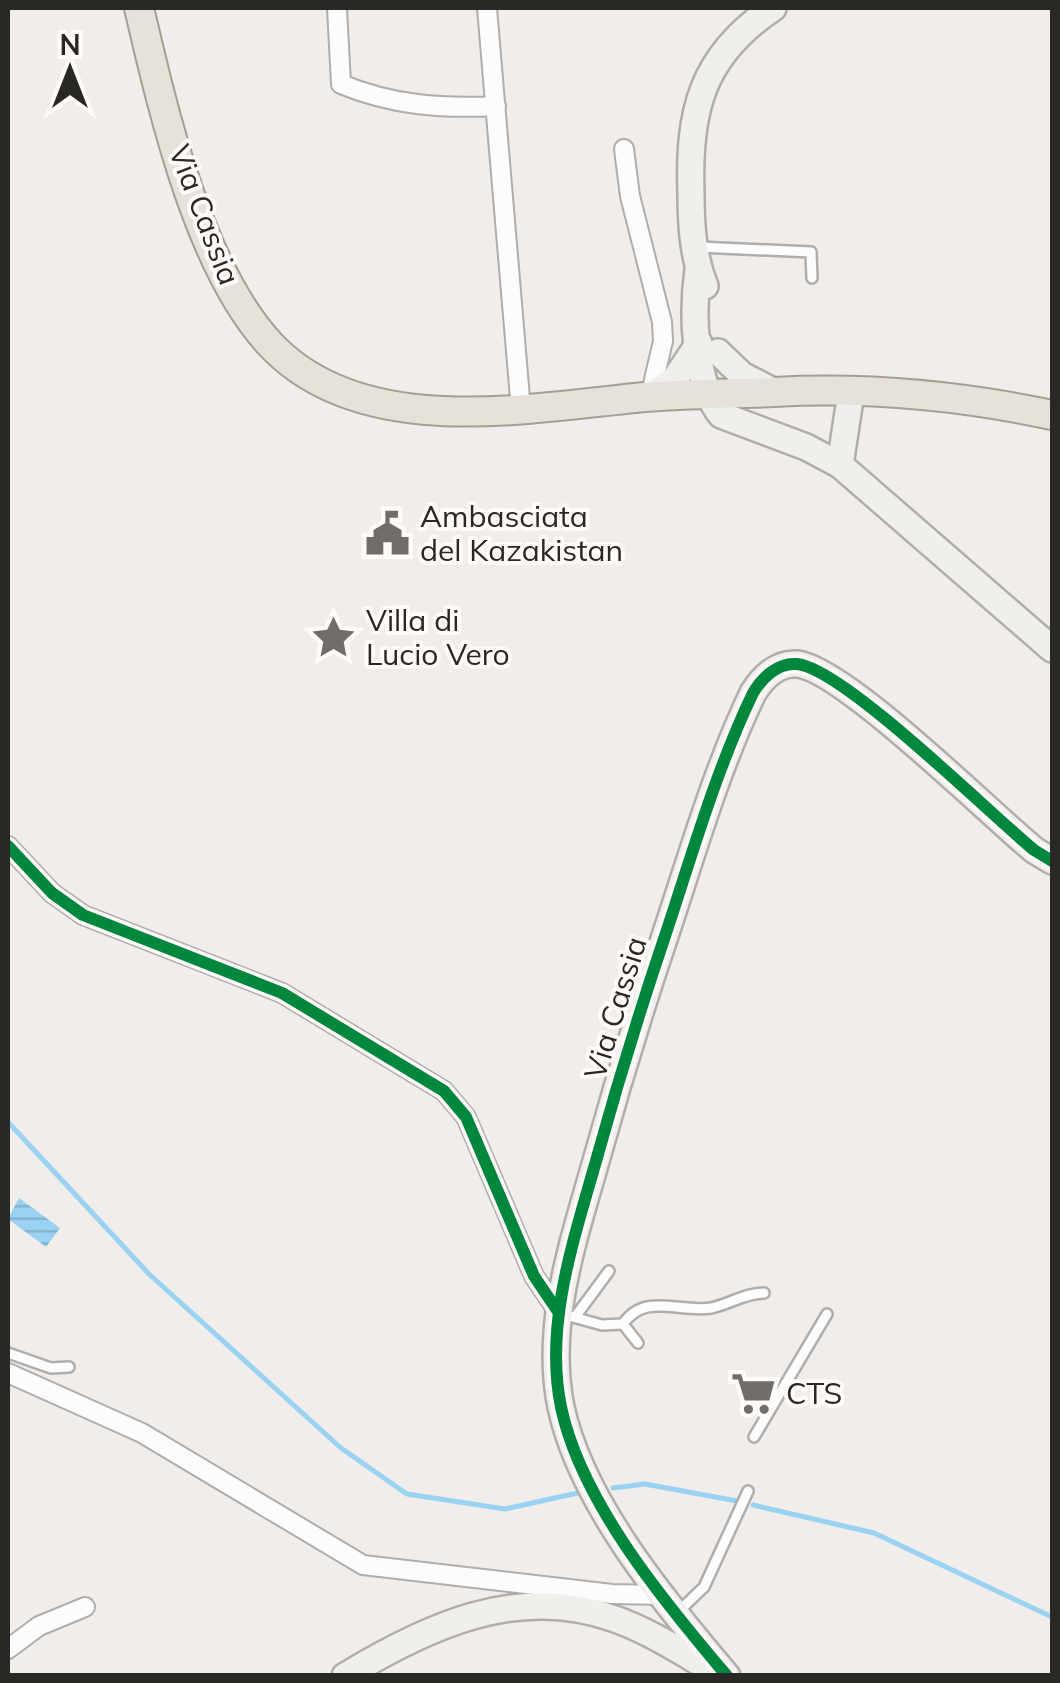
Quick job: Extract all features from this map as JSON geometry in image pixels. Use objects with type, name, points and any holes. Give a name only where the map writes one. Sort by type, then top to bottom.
[{"type":"main road","name":"Via Cassia","points":[[139,8],[165,110],[212,247],[240,304],[270,344],[316,379],[374,399],[454,412],[521,410],[650,396],[774,392],[944,397],[1052,415]]},
{"type":"street","points":[[338,8],[341,84],[379,100],[461,108],[496,106]]},
{"type":"street","points":[[487,8],[521,410]]},
{"type":"street","points":[[774,8],[738,35],[698,96],[690,176],[697,258],[695,292],[718,382],[710,394],[723,418],[793,441],[840,465],[1052,649]]},
{"type":"street","points":[[624,149],[630,196],[662,322],[663,341],[650,396]]},
{"type":"street","points":[[650,396],[708,348]]},
{"type":"street","points":[[708,348],[742,375],[774,392]]},
{"type":"street","points":[[840,465],[851,393]]},
{"type":"street","name":"Via Cassia","points":[[725,1676],[669,1605],[594,1490],[570,1438],[558,1390],[578,1224],[631,1038],[734,738],[757,686],[784,666],[812,668],[861,699],[942,772],[1052,861]]},
{"type":"street","name":"Via Cassia","points":[[942,772],[1016,856],[1052,879]]},
{"type":"street","points":[[8,846],[52,893],[92,920],[282,993],[444,1091],[466,1117],[527,1260],[567,1315]]},
{"type":"street","points":[[8,1373],[142,1433],[363,1565],[612,1594],[669,1605],[654,1637]]},
{"type":"street","points":[[8,1649],[39,1626],[84,1607]]},
{"type":"street","points":[[346,1676],[435,1628],[502,1607],[584,1610],[654,1637],[725,1676]]},
{"type":"lane","points":[[697,258],[811,252],[812,278]]},
{"type":"lane","points":[[609,1271],[567,1315],[602,1325],[623,1324],[636,1308],[648,1305],[711,1308],[751,1293],[764,1293]]},
{"type":"lane","points":[[754,1436],[828,1314]]},
{"type":"lane","points":[[623,1324],[638,1343]]},
{"type":"lane","points":[[8,1353],[34,1363],[69,1367]]},
{"type":"lane","points":[[28,1382],[34,1363]]},
{"type":"lane","points":[[669,1605],[704,1586],[748,1491]]},
{"type":"water","points":[[19,1198],[60,1228],[46,1247],[8,1219]]},
{"type":"waterway","points":[[8,1122],[149,1274],[341,1448],[407,1494],[505,1509],[582,1492]]},
{"type":"waterway","points":[[613,1488],[645,1484],[737,1501]]},
{"type":"waterway","points":[[753,1505],[874,1533],[1052,1617]]},
{"type":"cycle path","points":[[727,1676],[628,1550],[587,1479],[561,1407],[556,1345],[571,1251],[620,1076],[705,813],[753,693],[766,677],[783,666],[796,664],[817,671],[879,714],[1034,850],[1052,861]]},
{"type":"cycle path","points":[[8,846],[52,893],[83,915],[282,993],[444,1091],[466,1117],[534,1276],[559,1313]]},
{"type":"place","name":"Ambasciata del Kazakistan","points":[[387,534]]},
{"type":"place","name":"Villa di Lucio Vero","points":[[333,638]]},
{"type":"place","name":"CTS","points":[[753,1394]]}]
